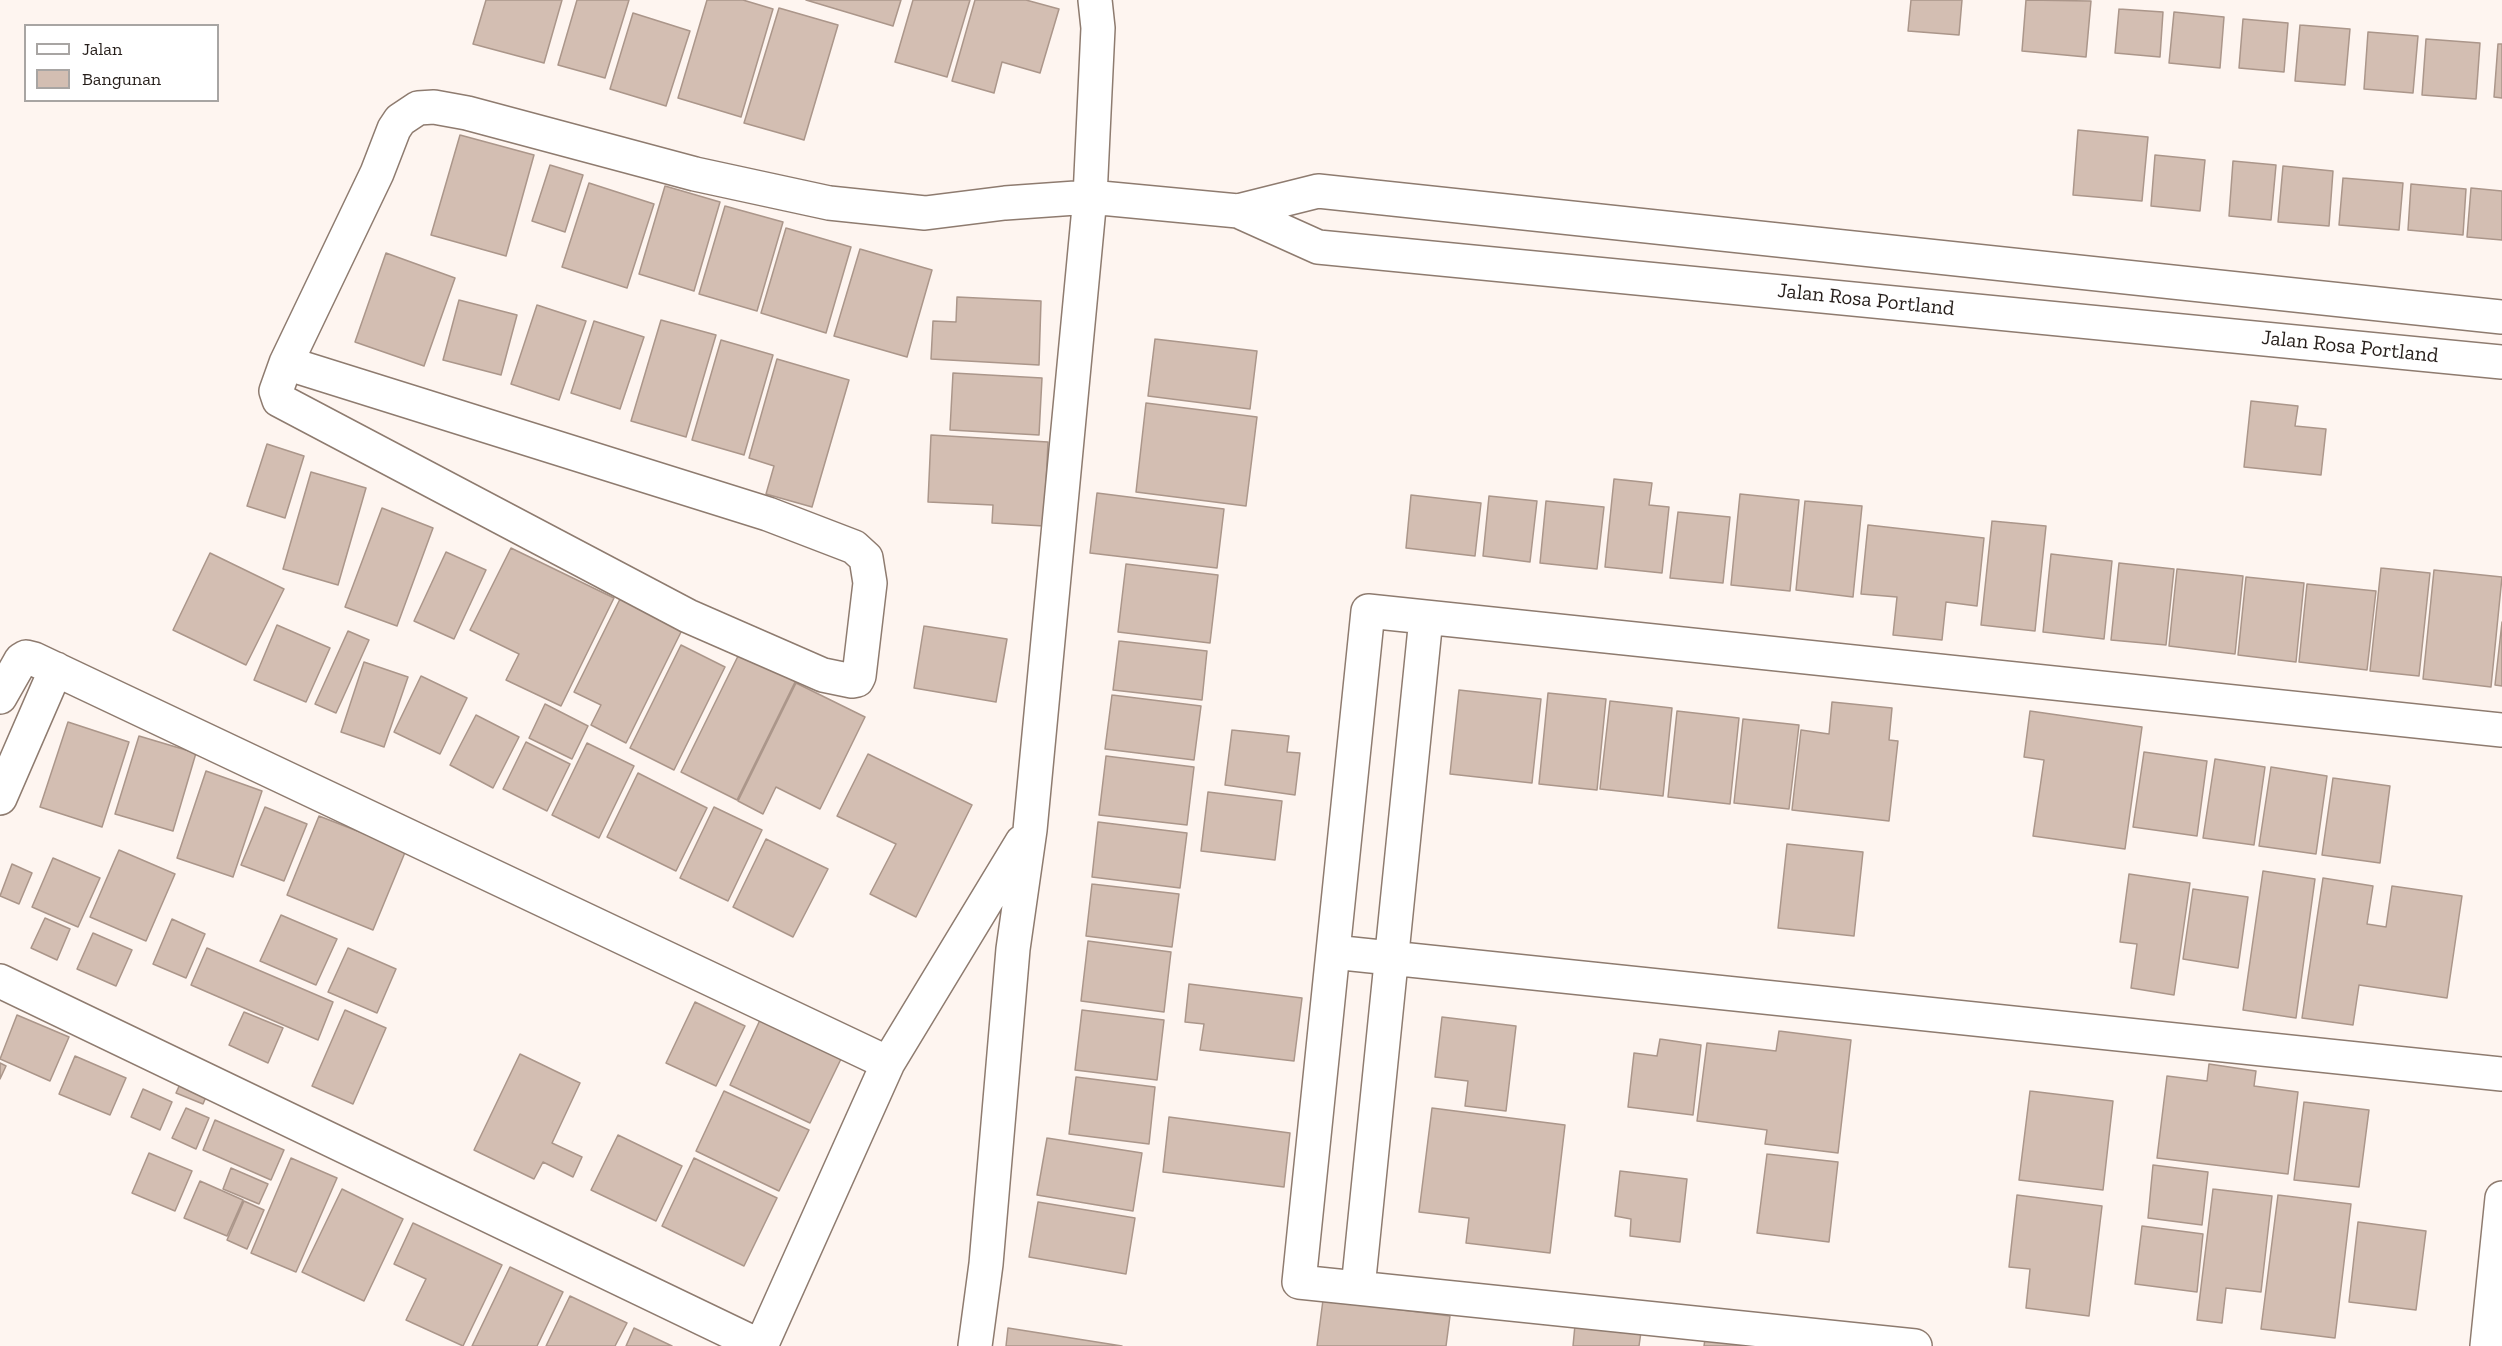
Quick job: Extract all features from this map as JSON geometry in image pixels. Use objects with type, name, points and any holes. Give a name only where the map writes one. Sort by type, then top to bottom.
[{"type":"street","points":[[975,1346],[986,1264],[1013,949],[1030,830],[1090,197],[1098,28],[1095,0]]},
{"type":"street","name":"Jalan Rosa Portland","points":[[286,363],[768,514],[854,547],[866,558],[870,583],[856,680],[852,681],[823,675],[688,616],[285,404],[276,395],[286,363],[400,120],[418,108],[434,107],[467,113],[695,174],[829,203],[925,213],[1005,203],[1090,197],[1238,211],[1318,247],[2502,362]]},
{"type":"street","name":"Jalan Rosa Portland","points":[[1238,211],[1318,191],[2502,317]]},
{"type":"street","points":[[1915,1346],[1299,1282],[1368,611],[2502,730]]},
{"type":"street","points":[[1358,1288],[1426,618]]},
{"type":"street","points":[[0,697],[22,659],[34,659],[888,1064]]},
{"type":"street","points":[[0,798],[56,669]]},
{"type":"street","points":[[0,981],[761,1346],[888,1064],[1030,830]]},
{"type":"street","points":[[1333,952],[2502,1074]]},
{"type":"street","points":[[2487,1346],[2502,1198]]},
{"type":"building","points":[[486,0],[562,0],[544,63],[473,44]]},
{"type":"building","points":[[577,0],[629,0],[605,78],[558,65]]},
{"type":"building","points":[[707,0],[743,0],[773,9],[741,117],[678,98]]},
{"type":"building","points":[[806,0],[901,0],[893,26]]},
{"type":"building","points":[[913,0],[970,0],[947,77],[895,62]]},
{"type":"building","points":[[975,0],[1026,0],[1059,9],[1040,73],[1002,62],[994,93],[952,81]]},
{"type":"building","points":[[1911,0],[1962,0],[1959,35],[1908,31]]},
{"type":"building","points":[[2026,0],[2091,1],[2086,57],[2022,51]]},
{"type":"building","points":[[779,8],[838,25],[804,140],[744,123]]},
{"type":"building","points":[[2119,9],[2163,12],[2160,57],[2115,53]]},
{"type":"building","points":[[2174,12],[2224,17],[2220,68],[2169,63]]},
{"type":"building","points":[[633,13],[690,31],[666,106],[610,89]]},
{"type":"building","points":[[2243,19],[2288,23],[2284,72],[2239,68]]},
{"type":"building","points":[[2300,25],[2350,29],[2345,85],[2295,81]]},
{"type":"building","points":[[2368,32],[2418,36],[2413,93],[2364,89]]},
{"type":"building","points":[[2426,39],[2480,43],[2476,99],[2422,95]]},
{"type":"building","points":[[2498,44],[2502,44],[2502,98],[2494,97]]},
{"type":"building","points":[[2078,130],[2148,137],[2142,201],[2073,195]]},
{"type":"building","points":[[460,135],[534,155],[506,256],[431,235]]},
{"type":"building","points":[[2155,155],[2205,160],[2200,211],[2151,206]]},
{"type":"building","points":[[2233,161],[2276,165],[2271,220],[2229,216]]},
{"type":"building","points":[[550,165],[583,175],[565,232],[532,221]]},
{"type":"building","points":[[2283,166],[2333,171],[2329,226],[2278,222]]},
{"type":"building","points":[[2343,178],[2403,183],[2399,230],[2339,225]]},
{"type":"building","points":[[589,183],[654,204],[627,288],[562,267]]},
{"type":"building","points":[[2411,184],[2466,189],[2463,235],[2408,230]]},
{"type":"building","points":[[665,186],[720,202],[694,291],[639,274]]},
{"type":"building","points":[[2471,188],[2502,191],[2502,240],[2467,237]]},
{"type":"building","points":[[725,206],[783,222],[757,311],[699,294]]},
{"type":"building","points":[[786,228],[851,247],[826,333],[761,313]]},
{"type":"building","points":[[860,249],[932,270],[907,357],[834,336]]},
{"type":"building","points":[[386,253],[455,278],[424,366],[355,342]]},
{"type":"building","points":[[957,297],[1041,301],[1039,365],[931,359],[933,321],[956,322]]},
{"type":"building","points":[[459,300],[517,315],[501,375],[443,360]]},
{"type":"building","points":[[537,305],[586,321],[559,400],[511,384]]},
{"type":"building","points":[[661,320],[716,335],[686,437],[631,421]]},
{"type":"building","points":[[594,321],[644,337],[620,409],[571,393]]},
{"type":"building","points":[[1155,339],[1257,351],[1250,409],[1148,396]]},
{"type":"building","points":[[721,340],[773,355],[744,455],[692,440]]},
{"type":"building","points":[[777,359],[849,380],[812,507],[766,494],[774,466],[749,458]]},
{"type":"building","points":[[953,373],[1042,378],[1039,435],[950,430]]},
{"type":"building","points":[[2251,401],[2298,406],[2295,426],[2326,429],[2321,475],[2244,467]]},
{"type":"building","points":[[1146,403],[1257,417],[1246,506],[1136,492]]},
{"type":"building","points":[[931,435],[1048,442],[1044,526],[992,523],[993,505],[928,502]]},
{"type":"building","points":[[267,444],[304,456],[285,518],[247,506]]},
{"type":"building","points":[[311,472],[366,488],[338,585],[283,569]]},
{"type":"building","points":[[1614,479],[1652,483],[1649,505],[1669,507],[1662,573],[1605,567]]},
{"type":"building","points":[[1097,493],[1224,509],[1217,568],[1090,553]]},
{"type":"building","points":[[1740,494],[1799,500],[1790,591],[1731,585]]},
{"type":"building","points":[[1411,495],[1481,503],[1475,556],[1406,548]]},
{"type":"building","points":[[1489,496],[1537,501],[1530,562],[1483,556]]},
{"type":"building","points":[[1546,501],[1604,507],[1597,569],[1540,563]]},
{"type":"building","points":[[1805,501],[1862,506],[1853,597],[1796,590]]},
{"type":"building","points":[[382,508],[433,528],[397,626],[345,607]]},
{"type":"building","points":[[1678,512],[1730,517],[1723,583],[1670,578]]},
{"type":"building","points":[[1992,521],[2046,526],[2035,631],[1981,625]]},
{"type":"building","points":[[1868,525],[1984,538],[1977,606],[1946,602],[1942,640],[1893,635],[1897,597],[1861,594]]},
{"type":"building","points":[[511,548],[614,598],[561,706],[506,680],[519,654],[470,630]]},
{"type":"building","points":[[446,552],[486,570],[454,639],[414,621]]},
{"type":"building","points":[[210,553],[284,589],[246,665],[173,630]]},
{"type":"building","points":[[2051,554],[2112,561],[2104,639],[2043,632]]},
{"type":"building","points":[[2119,563],[2174,569],[2166,645],[2111,640]]},
{"type":"building","points":[[1126,564],[1218,575],[1210,643],[1118,632]]},
{"type":"building","points":[[2381,568],[2430,573],[2419,676],[2370,671]]},
{"type":"building","points":[[2177,569],[2243,576],[2235,654],[2169,646]]},
{"type":"building","points":[[2434,570],[2502,577],[2491,687],[2423,679]]},
{"type":"building","points":[[2246,577],[2304,583],[2296,662],[2238,655]]},
{"type":"building","points":[[2307,584],[2376,591],[2367,670],[2299,662]]},
{"type":"building","points":[[624,591],[686,622],[626,743],[591,725],[601,705],[574,692]]},
{"type":"building","points":[[2502,622],[2502,686],[2495,685]]},
{"type":"building","points":[[277,625],[330,648],[306,702],[254,680]]},
{"type":"building","points":[[924,626],[1007,639],[996,702],[914,688]]},
{"type":"building","points":[[348,631],[369,640],[336,713],[315,704]]},
{"type":"building","points":[[1119,641],[1207,651],[1202,700],[1113,690]]},
{"type":"building","points":[[681,645],[725,667],[674,770],[630,748]]},
{"type":"building","points":[[741,650],[797,678],[737,800],[681,772]]},
{"type":"building","points":[[364,662],[408,677],[384,747],[341,732]]},
{"type":"building","points":[[421,676],[467,698],[440,754],[394,732]]},
{"type":"building","points":[[796,683],[865,717],[820,809],[776,787],[763,814],[738,801]]},
{"type":"building","points":[[1459,690],[1541,699],[1532,783],[1450,774]]},
{"type":"building","points":[[1548,693],[1606,699],[1597,790],[1539,784]]},
{"type":"building","points":[[1112,695],[1201,706],[1194,760],[1105,749]]},
{"type":"building","points":[[1610,701],[1672,708],[1663,796],[1600,789]]},
{"type":"building","points":[[1832,702],[1892,708],[1889,740],[1898,741],[1889,821],[1792,810],[1801,730],[1829,734]]},
{"type":"building","points":[[545,704],[588,726],[572,759],[529,738]]},
{"type":"building","points":[[1677,711],[1739,718],[1730,804],[1668,797]]},
{"type":"building","points":[[2030,711],[2142,727],[2125,849],[2033,836],[2044,760],[2024,757]]},
{"type":"building","points":[[476,715],[519,737],[493,788],[450,765]]},
{"type":"building","points":[[1743,719],[1799,725],[1789,809],[1734,803]]},
{"type":"building","points":[[68,722],[129,742],[102,827],[40,807]]},
{"type":"building","points":[[1232,730],[1289,736],[1287,752],[1300,753],[1295,795],[1225,785]]},
{"type":"building","points":[[139,736],[196,753],[173,831],[115,814]]},
{"type":"building","points":[[526,742],[570,764],[547,811],[503,789]]},
{"type":"building","points":[[587,743],[634,766],[599,838],[552,815]]},
{"type":"building","points":[[2144,752],[2207,761],[2197,836],[2133,827]]},
{"type":"building","points":[[868,754],[972,805],[916,917],[870,894],[896,844],[837,816]]},
{"type":"building","points":[[1106,756],[1194,767],[1187,825],[1099,815]]},
{"type":"building","points":[[2215,759],[2265,767],[2254,845],[2203,838]]},
{"type":"building","points":[[2271,767],[2327,776],[2316,854],[2259,846]]},
{"type":"building","points":[[206,771],[262,791],[233,877],[177,858]]},
{"type":"building","points":[[638,773],[707,808],[676,871],[607,837]]},
{"type":"building","points":[[2333,778],[2390,786],[2380,863],[2322,855]]},
{"type":"building","points":[[1208,792],[1282,801],[1275,860],[1201,851]]},
{"type":"building","points":[[265,807],[307,824],[284,881],[241,865]]},
{"type":"building","points":[[714,807],[762,830],[728,901],[680,878]]},
{"type":"building","points":[[319,816],[406,850],[373,930],[287,895]]},
{"type":"building","points":[[1098,822],[1187,833],[1180,888],[1092,877]]},
{"type":"building","points":[[766,839],[828,869],[793,937],[733,907]]},
{"type":"building","points":[[1787,844],[1863,852],[1854,936],[1778,928]]},
{"type":"building","points":[[119,850],[175,874],[146,941],[90,917]]},
{"type":"building","points":[[53,858],[100,878],[78,927],[32,907]]},
{"type":"building","points":[[12,864],[32,873],[19,904],[0,896]]},
{"type":"building","points":[[2263,871],[2315,879],[2296,1018],[2243,1010]]},
{"type":"building","points":[[2129,874],[2190,883],[2174,995],[2131,988],[2137,944],[2120,942]]},
{"type":"building","points":[[2323,878],[2373,886],[2367,924],[2386,927],[2392,886],[2462,896],[2447,998],[2359,985],[2353,1025],[2302,1018]]},
{"type":"building","points":[[1092,884],[1179,894],[1172,947],[1086,936]]},
{"type":"building","points":[[2193,889],[2248,897],[2238,968],[2183,959]]},
{"type":"building","points":[[281,915],[337,939],[316,985],[260,961]]},
{"type":"building","points":[[45,918],[70,929],[57,960],[31,948]]},
{"type":"building","points":[[172,919],[205,934],[186,978],[153,964]]},
{"type":"building","points":[[93,933],[132,950],[116,986],[77,969]]},
{"type":"building","points":[[1088,941],[1171,952],[1164,1012],[1081,1001]]},
{"type":"building","points":[[207,948],[333,1002],[318,1040],[191,985]]},
{"type":"building","points":[[348,948],[396,969],[377,1013],[328,992]]},
{"type":"building","points":[[1189,984],[1302,998],[1294,1061],[1200,1050],[1204,1024],[1185,1022]]},
{"type":"building","points":[[695,1002],[745,1026],[716,1086],[666,1063]]},
{"type":"building","points":[[345,1010],[386,1028],[353,1104],[312,1086]]},
{"type":"building","points":[[1082,1010],[1164,1020],[1157,1080],[1075,1070]]},
{"type":"building","points":[[244,1012],[283,1028],[268,1063],[229,1045]]},
{"type":"building","points":[[17,1015],[69,1037],[50,1081],[0,1059]]},
{"type":"building","points":[[1442,1017],[1516,1026],[1506,1111],[1465,1106],[1468,1081],[1435,1077]]},
{"type":"building","points":[[760,1020],[841,1059],[810,1123],[730,1085]]},
{"type":"building","points":[[1779,1031],[1851,1040],[1838,1153],[1765,1144],[1767,1130],[1697,1121],[1707,1043],[1776,1051]]},
{"type":"building","points":[[1660,1039],[1701,1045],[1693,1115],[1628,1107],[1634,1053],[1657,1056]]},
{"type":"building","points":[[520,1054],[580,1083],[552,1143],[582,1157],[573,1177],[543,1162],[534,1179],[474,1150]]},
{"type":"building","points":[[75,1056],[126,1078],[110,1115],[59,1094]]},
{"type":"building","points":[[0,1063],[6,1066],[0,1079]]},
{"type":"building","points":[[2209,1064],[2256,1071],[2254,1086],[2298,1092],[2288,1174],[2157,1158],[2167,1076],[2207,1081]]},
{"type":"building","points":[[185,1073],[211,1085],[203,1104],[176,1093]]},
{"type":"building","points":[[1076,1077],[1155,1087],[1149,1144],[1069,1134]]},
{"type":"building","points":[[143,1089],[172,1102],[160,1130],[131,1117]]},
{"type":"building","points":[[724,1091],[809,1130],[779,1191],[696,1151]]},
{"type":"building","points":[[2030,1091],[2113,1101],[2103,1190],[2019,1180]]},
{"type":"building","points":[[2304,1102],[2369,1110],[2359,1187],[2294,1180]]},
{"type":"building","points":[[186,1108],[209,1118],[196,1149],[172,1138]]},
{"type":"building","points":[[1432,1108],[1565,1125],[1550,1253],[1466,1243],[1469,1218],[1419,1212]]},
{"type":"building","points":[[1169,1117],[1290,1133],[1284,1187],[1163,1172]]},
{"type":"building","points":[[215,1120],[284,1150],[271,1180],[203,1150]]},
{"type":"building","points":[[618,1135],[682,1166],[656,1221],[591,1190]]},
{"type":"building","points":[[1047,1138],[1142,1153],[1133,1211],[1037,1195]]},
{"type":"building","points":[[149,1153],[192,1171],[175,1211],[132,1193]]},
{"type":"building","points":[[1767,1154],[1838,1162],[1829,1242],[1757,1233]]},
{"type":"building","points":[[291,1158],[337,1178],[296,1272],[251,1253]]},
{"type":"building","points":[[694,1158],[777,1198],[744,1266],[662,1226]]},
{"type":"building","points":[[2153,1165],[2208,1172],[2202,1225],[2148,1218]]},
{"type":"building","points":[[231,1168],[268,1184],[259,1204],[223,1189]]},
{"type":"building","points":[[1620,1171],[1687,1179],[1680,1242],[1630,1236],[1631,1219],[1615,1216]]},
{"type":"building","points":[[200,1181],[243,1200],[227,1236],[184,1218]]},
{"type":"building","points":[[342,1189],[403,1219],[364,1301],[302,1272]]},
{"type":"building","points":[[2213,1189],[2272,1196],[2261,1292],[2226,1288],[2222,1323],[2197,1320]]},
{"type":"building","points":[[2017,1195],[2102,1206],[2089,1316],[2026,1308],[2030,1269],[2009,1267]]},
{"type":"building","points":[[2278,1195],[2351,1204],[2335,1338],[2261,1329]]},
{"type":"building","points":[[244,1201],[264,1210],[247,1249],[227,1240]]},
{"type":"building","points":[[1038,1202],[1135,1218],[1126,1274],[1029,1257]]},
{"type":"building","points":[[2358,1222],[2426,1231],[2416,1310],[2349,1302]]},
{"type":"building","points":[[413,1223],[502,1265],[463,1346],[406,1320],[426,1279],[394,1264]]},
{"type":"building","points":[[2142,1226],[2203,1234],[2197,1292],[2135,1284]]},
{"type":"building","points":[[510,1267],[563,1292],[537,1346],[472,1346]]},
{"type":"building","points":[[570,1296],[627,1323],[615,1346],[546,1346]]},
{"type":"building","points":[[1323,1300],[1450,1316],[1446,1346],[1317,1346]]},
{"type":"building","points":[[1575,1325],[1641,1332],[1639,1346],[1573,1346]]},
{"type":"building","points":[[634,1328],[672,1346],[626,1346]]},
{"type":"building","points":[[1008,1328],[1122,1346],[1006,1346]]},
{"type":"building","points":[[1705,1339],[1764,1346],[1704,1346]]}]
